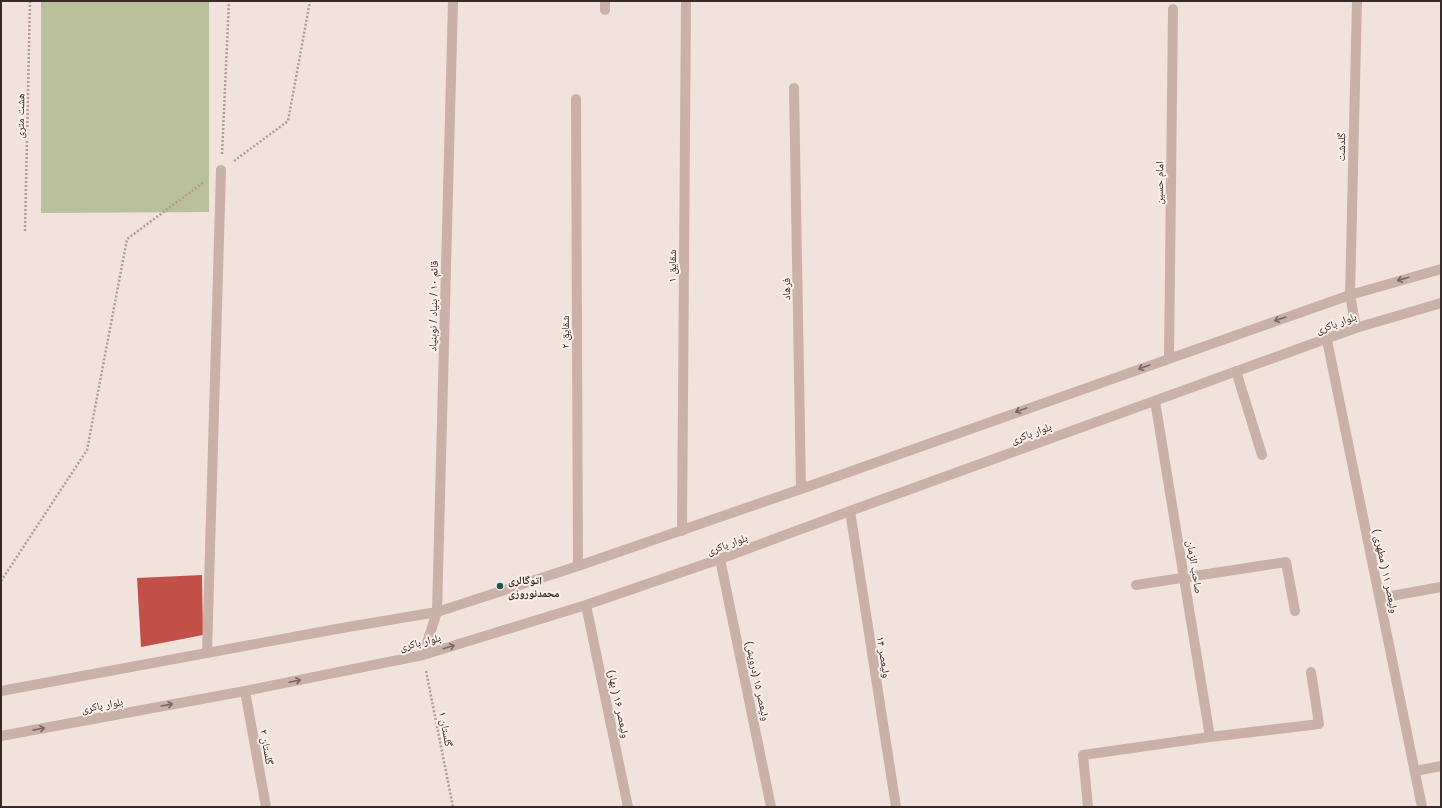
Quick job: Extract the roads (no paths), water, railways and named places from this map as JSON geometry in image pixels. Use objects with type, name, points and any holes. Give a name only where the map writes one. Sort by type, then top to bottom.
[{"type":"street","name":"قائم ۱۰ / بنیاد / نوبنیاد","points":[[423,655],[437,612],[453,1]]},
{"type":"street","name":"شقایق ۱","points":[[682,530],[686,1]]},
{"type":"street","name":"گلدشت","points":[[1356,328],[1350,294],[1357,1]]},
{"type":"street","name":"امام حسین","points":[[1169,358],[1173,9]]},
{"type":"street","name":"فرهاد","points":[[794,88],[801,489]]},
{"type":"street","name":"شقایق ۲","points":[[576,99],[578,566]]},
{"type":"street","points":[[207,653],[221,170]]},
{"type":"street","name":"بلوار باکری","points":[[1,691],[437,612],[578,566],[801,489],[1350,294],[1441,269]]},
{"type":"street","name":"بلوار باکری","points":[[1,736],[245,691],[423,655],[586,605],[720,559],[1236,371],[1327,340],[1356,328],[1441,303]]},
{"type":"street","name":"ولیعصر ۱۱ ( مطهری )","points":[[1327,340],[1422,807]]},
{"type":"street","points":[[1236,371],[1262,455]]},
{"type":"street","name":"صاحب الزمان","points":[[1155,401],[1210,737]]},
{"type":"street","name":"ولیعصر ۱۴","points":[[850,511],[896,807]]},
{"type":"street","name":"ولیعصر ۱۵ (درویش)","points":[[720,559],[771,807]]},
{"type":"street","points":[[1136,585],[1286,562],[1295,611]]},
{"type":"street","points":[[1380,598],[1441,587]]},
{"type":"street","name":"ولیعصر ۱۶ ( بهار)","points":[[586,605],[628,807]]},
{"type":"street","points":[[1088,807],[1083,755],[1210,737],[1319,724],[1311,672]]},
{"type":"street","name":"گلستان ۲","points":[[245,691],[266,807]]},
{"type":"street","points":[[1415,771],[1441,766]]},
{"type":"place","name":"اتوگالری محمدنوروزی","points":[[500,586]]}]
